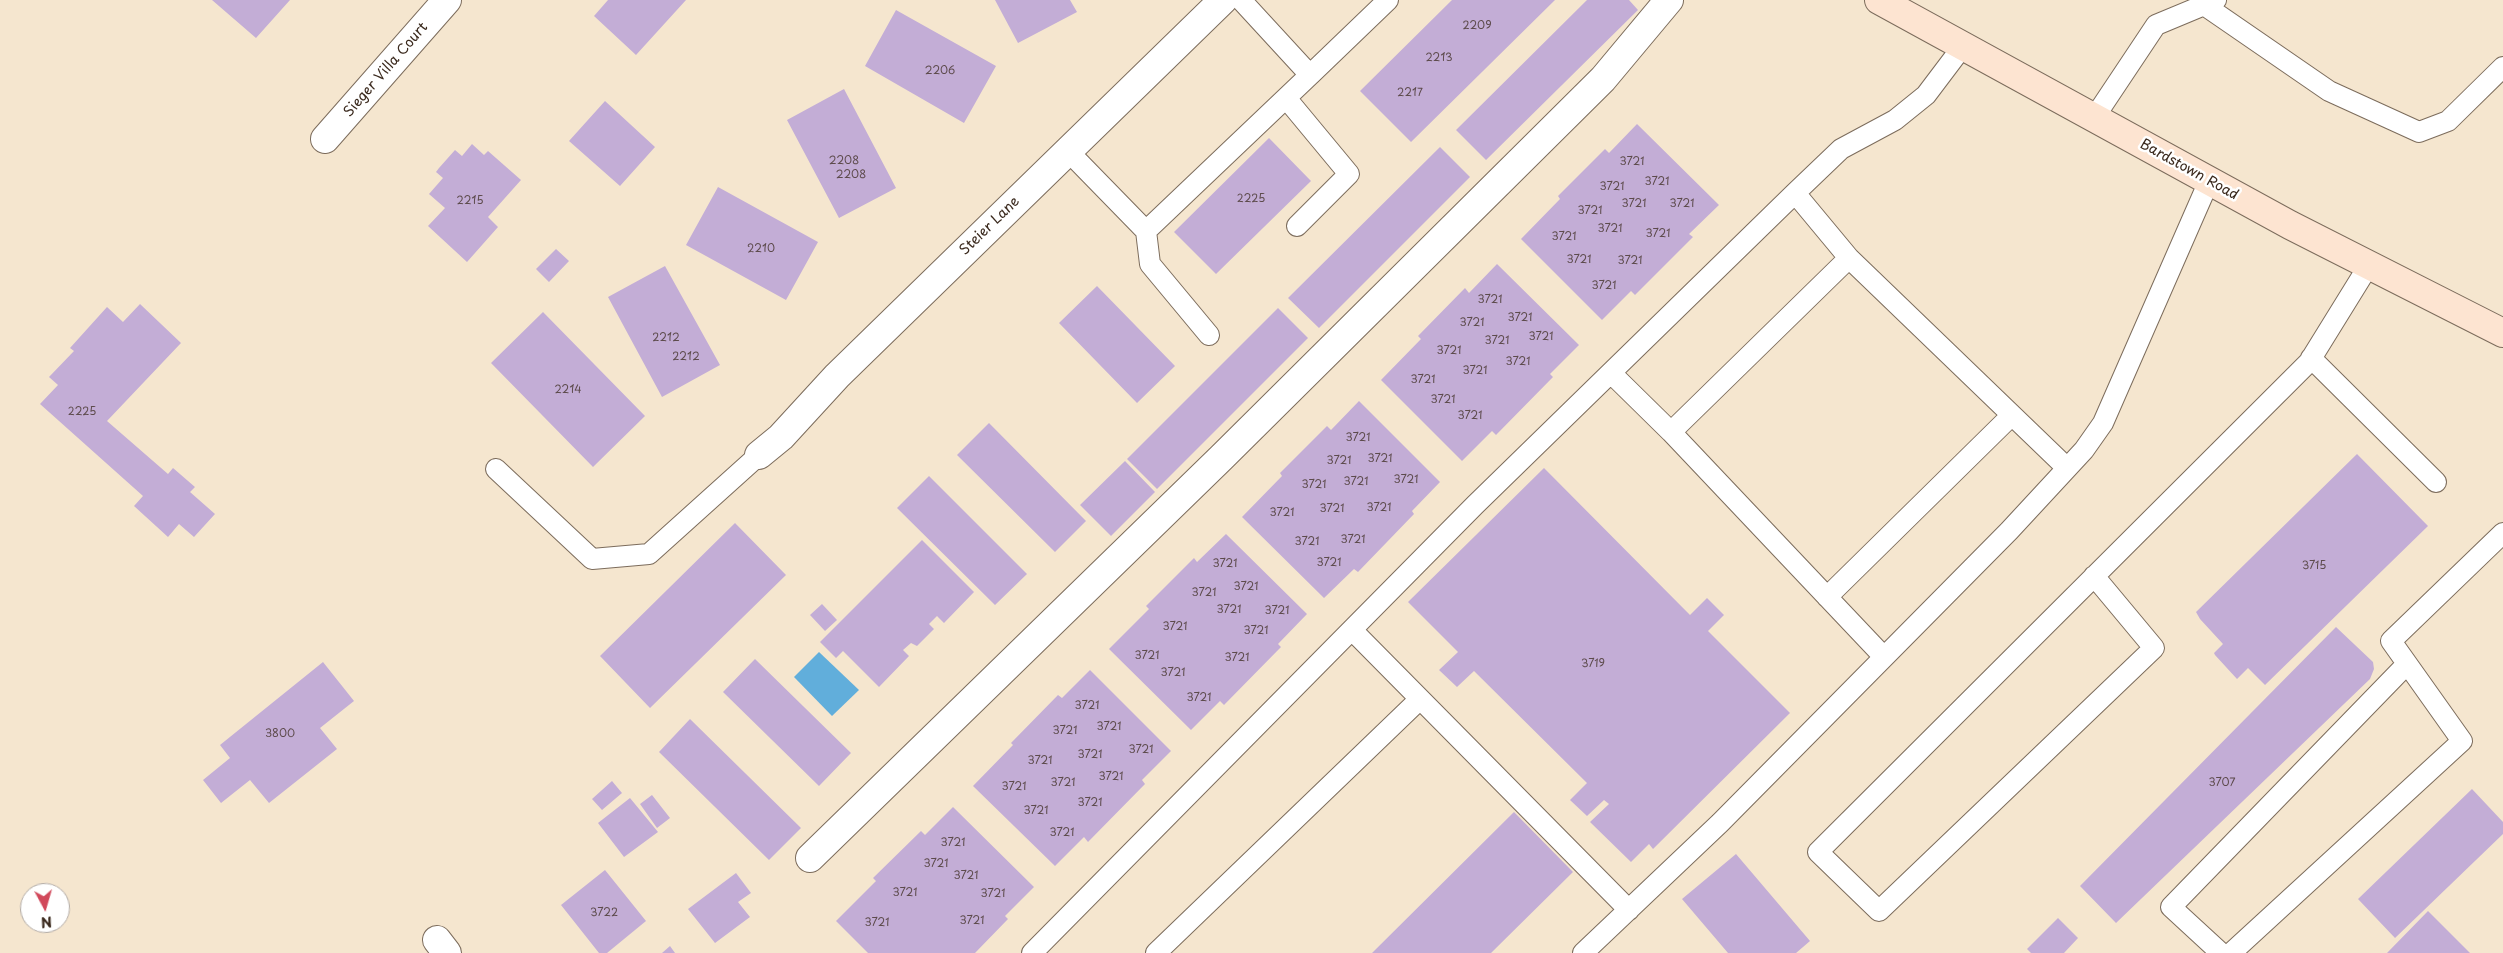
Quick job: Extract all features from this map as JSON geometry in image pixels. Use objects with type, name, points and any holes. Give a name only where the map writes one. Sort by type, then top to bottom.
[{"type":"main road","name":"Bardstown Road","points":[[1887,2],[1963,46],[2209,181],[2503,333]]},
{"type":"street","name":"Sieger Villa Court","points":[[324,139],[447,0]]},
{"type":"street","name":"Steier Lane","points":[[759,455],[780,437],[836,376],[1223,0]]},
{"type":"street","points":[[810,858],[1222,457],[1596,86],[1669,0]]},
{"type":"lane","points":[[1242,0],[1310,75]]},
{"type":"lane","points":[[1146,230],[1388,0]]},
{"type":"lane","points":[[2094,118],[2156,25],[2210,2],[2329,91],[2419,132],[2448,121],[2503,67]]},
{"type":"lane","points":[[1032,953],[1475,505],[1841,149],[1895,120],[1926,95],[1963,46]]},
{"type":"lane","points":[[1286,98],[1349,174],[1297,226]]},
{"type":"lane","points":[[1067,150],[1146,230],[1150,264],[1209,335]]},
{"type":"lane","points":[[1583,953],[1720,823],[2009,531],[2067,468],[2103,423],[2209,181]]},
{"type":"lane","points":[[1795,194],[1850,258],[2067,468]]},
{"type":"lane","points":[[1671,432],[1850,258]]},
{"type":"lane","points":[[2094,576],[2154,648],[1879,912],[1818,852],[2311,358],[2369,265]]},
{"type":"lane","points":[[2311,358],[2436,482]]},
{"type":"lane","points":[[1611,373],[1671,432],[1884,658]]},
{"type":"lane","points":[[1827,597],[2012,415]]},
{"type":"lane","points":[[496,469],[592,559],[648,554],[759,455]]},
{"type":"lane","points":[[2231,953],[2462,741],[2391,641],[2503,534]]},
{"type":"lane","points":[[1352,630],[1629,910]]},
{"type":"lane","points":[[2220,953],[2171,907],[2407,664]]},
{"type":"lane","points":[[1156,953],[1420,699]]},
{"type":"water","points":[[819,652],[859,690],[832,716],[794,677]]},
{"type":"building","points":[[212,0],[290,0],[256,38]]},
{"type":"building","points":[[608,0],[686,0],[636,55],[594,16]]},
{"type":"building","points":[[995,0],[1070,0],[1077,12],[1018,43]]},
{"type":"building","points":[[1452,0],[1555,0],[1411,142],[1360,91]]},
{"type":"building","points":[[1587,0],[1629,0],[1638,10],[1486,160],[1456,130]]},
{"type":"building","points":[[896,10],[996,66],[964,123],[865,66]]},
{"type":"building","points":[[844,89],[896,188],[839,218],[787,120]]},
{"type":"building","points":[[605,101],[655,147],[620,186],[569,141]]},
{"type":"building","points":[[1637,124],[1719,205],[1689,234],[1693,237],[1635,295],[1631,291],[1602,320],[1521,239],[1560,199],[1558,196],[1605,149],[1609,153]]},
{"type":"building","points":[[1269,138],[1311,181],[1216,274],[1174,232]]},
{"type":"building","points":[[472,144],[484,155],[488,151],[521,180],[488,217],[498,227],[467,262],[428,226],[445,208],[429,194],[443,178],[436,172],[439,168],[455,150],[462,156]]},
{"type":"building","points":[[1440,147],[1470,177],[1319,328],[1288,298]]},
{"type":"building","points":[[718,187],[818,242],[786,300],[686,245]]},
{"type":"building","points":[[556,249],[569,261],[549,282],[536,269]]},
{"type":"building","points":[[1497,264],[1579,345],[1550,374],[1553,377],[1496,435],[1492,431],[1462,461],[1381,380],[1421,339],[1418,336],[1465,288],[1469,293]]},
{"type":"building","points":[[665,266],[720,365],[662,397],[608,297]]},
{"type":"building","points":[[1097,286],[1175,366],[1137,403],[1059,323]]},
{"type":"building","points":[[140,304],[181,343],[107,421],[168,474],[173,468],[195,487],[190,492],[215,514],[194,537],[179,524],[168,537],[134,506],[143,496],[40,404],[58,385],[49,377],[74,351],[70,348],[107,307],[123,322]]},
{"type":"building","points":[[1278,308],[1308,338],[1157,489],[1127,459]]},
{"type":"building","points":[[543,312],[645,416],[593,467],[491,363]]},
{"type":"building","points":[[1359,401],[1440,482],[1412,511],[1414,514],[1358,572],[1354,569],[1324,598],[1242,517],[1282,476],[1280,473],[1327,426],[1331,430]]},
{"type":"building","points":[[989,423],[1086,521],[1055,552],[957,455]]},
{"type":"building","points":[[2357,454],[2428,526],[2265,685],[2248,668],[2237,679],[2214,653],[2223,644],[2196,612]]},
{"type":"building","points":[[1125,461],[1155,492],[1111,536],[1080,505]]},
{"type":"building","points":[[1544,468],[1690,615],[1707,598],[1724,615],[1708,631],[1790,713],[1653,849],[1649,844],[1631,862],[1590,822],[1609,804],[1604,800],[1587,816],[1570,800],[1587,783],[1474,671],[1457,687],[1439,670],[1458,652],[1408,602]]},
{"type":"building","points":[[929,476],[1027,574],[995,605],[897,508]]},
{"type":"building","points":[[735,523],[786,575],[650,708],[600,656]]},
{"type":"building","points":[[1226,534],[1307,614],[1278,644],[1281,647],[1224,705],[1220,701],[1191,730],[1109,649],[1149,609],[1146,606],[1194,558],[1197,562]]},
{"type":"building","points":[[922,540],[974,592],[944,623],[937,616],[929,624],[934,629],[917,646],[911,643],[903,650],[909,656],[879,687],[843,651],[836,658],[820,642]]},
{"type":"building","points":[[822,604],[837,620],[825,631],[810,615]]},
{"type":"building","points":[[2336,627],[2373,662],[2374,669],[2370,679],[2116,923],[2080,886]]},
{"type":"building","points":[[755,659],[851,753],[819,786],[723,692]]},
{"type":"building","points":[[323,662],[354,701],[320,728],[337,749],[269,803],[250,780],[221,803],[203,780],[230,758],[220,745]]},
{"type":"building","points":[[1090,670],[1171,751],[1142,780],[1145,784],[1088,842],[1084,837],[1055,866],[973,786],[1013,745],[1011,743],[1058,695],[1062,698]]},
{"type":"building","points":[[690,719],[801,828],[769,860],[659,752]]},
{"type":"building","points":[[612,781],[622,793],[602,810],[592,799]]},
{"type":"building","points":[[2472,789],[2503,822],[2503,834],[2395,938],[2358,899]]},
{"type":"building","points":[[652,795],[670,818],[657,828],[640,804]]},
{"type":"building","points":[[630,798],[658,832],[624,857],[598,823]]},
{"type":"building","points":[[953,807],[1034,887],[1005,916],[1008,919],[975,953],[868,953],[836,921],[876,881],[873,878],[921,831],[925,835]]},
{"type":"building","points":[[1514,812],[1573,872],[1491,953],[1372,953]]},
{"type":"building","points":[[1736,854],[1810,941],[1796,953],[1728,953],[1682,899]]},
{"type":"building","points":[[605,870],[646,921],[607,953],[599,953],[561,905]]},
{"type":"building","points":[[736,873],[751,893],[738,902],[750,917],[715,943],[688,909]]},
{"type":"building","points":[[2428,911],[2470,953],[2387,953]]},
{"type":"building","points":[[2058,918],[2078,938],[2064,953],[2031,953],[2027,949]]},
{"type":"building","points":[[670,946],[675,953],[662,953]]}]
